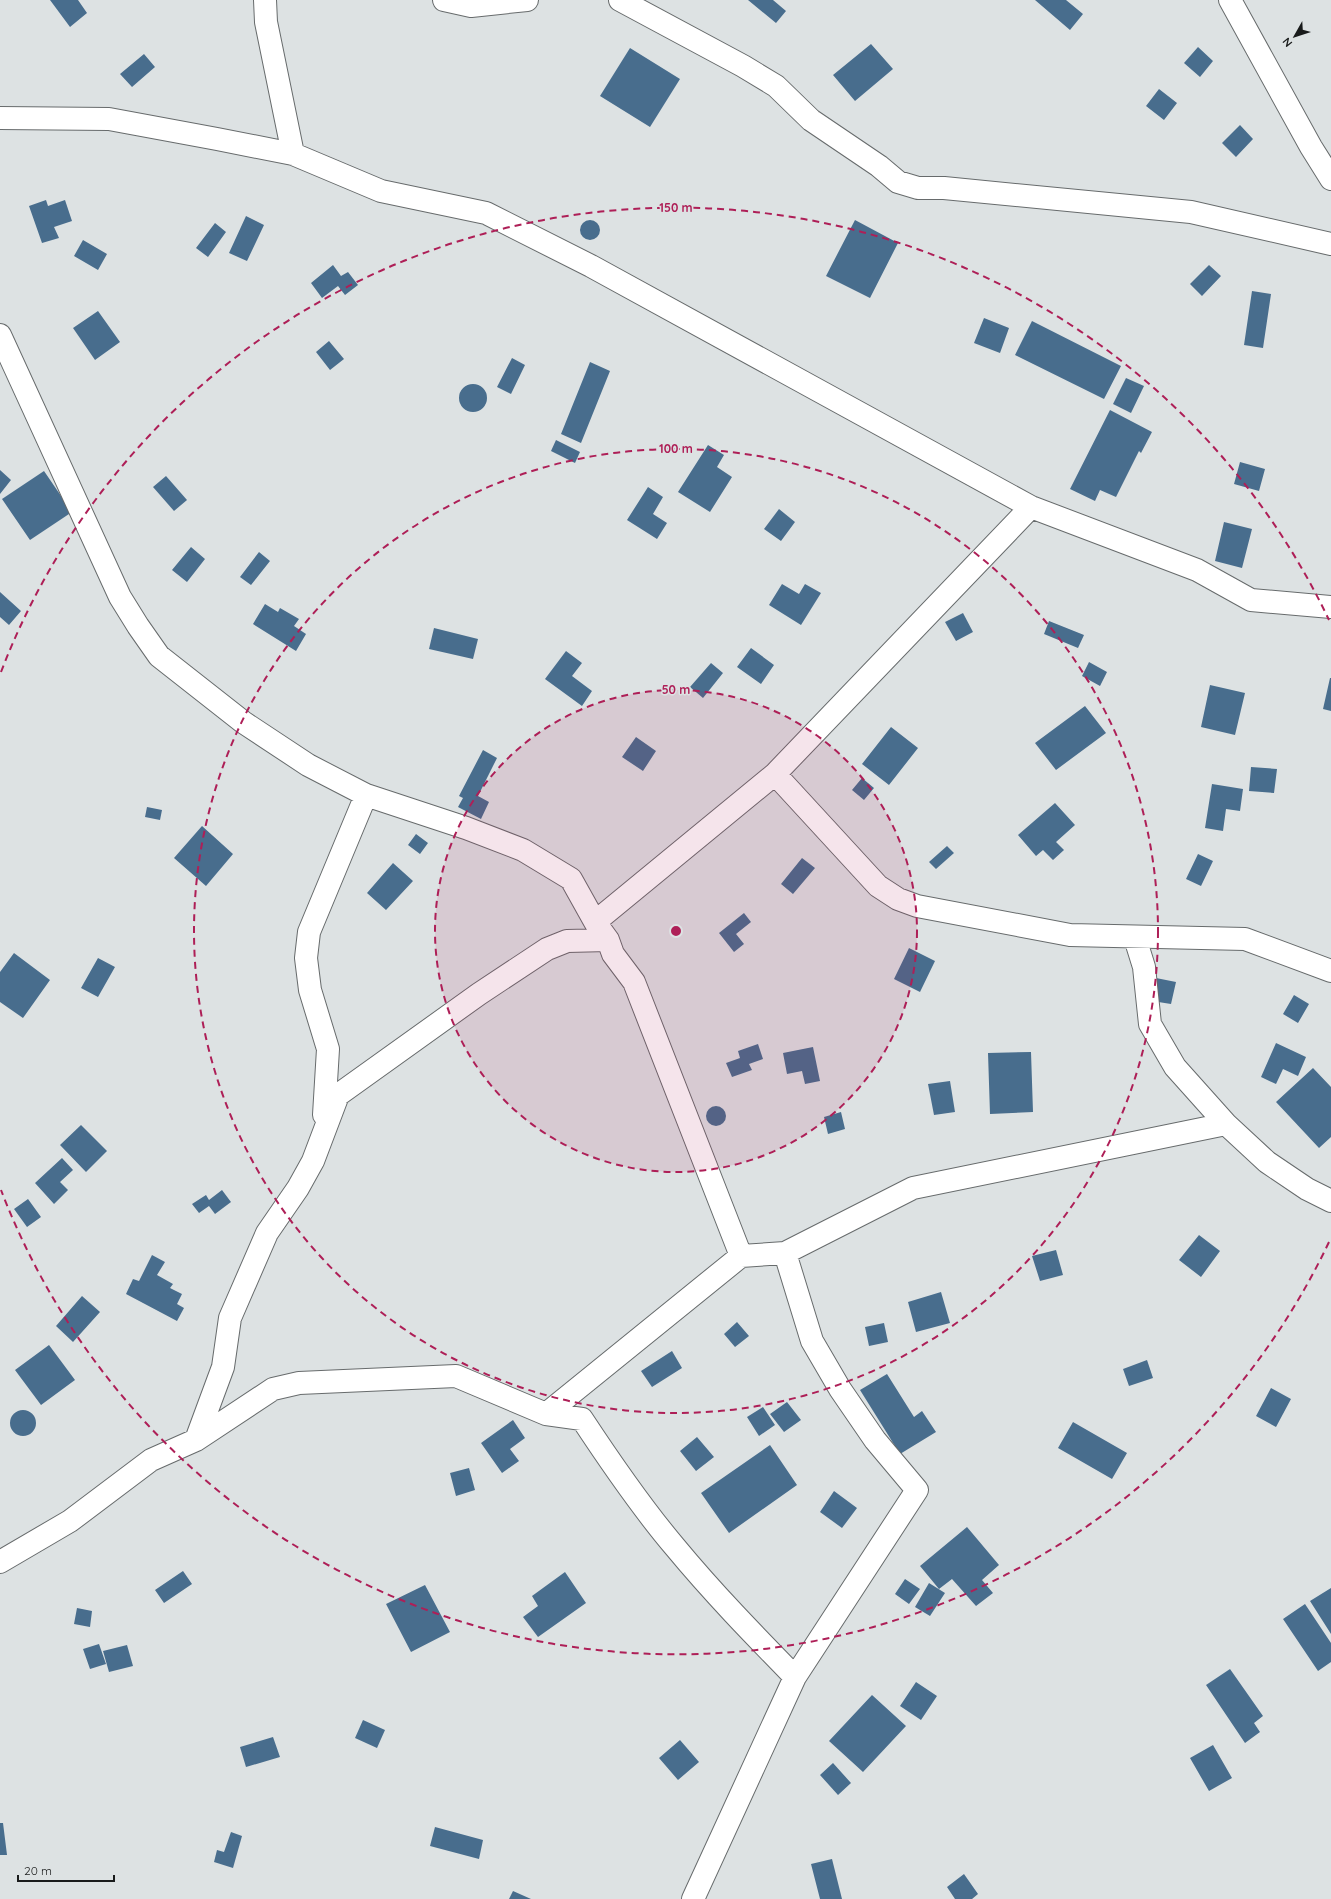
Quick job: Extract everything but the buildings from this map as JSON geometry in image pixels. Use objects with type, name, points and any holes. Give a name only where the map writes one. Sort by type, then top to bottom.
[{"type":"street","points":[[265,0],[266,22],[293,154]]},
{"type":"street","points":[[444,0],[471,6],[519,1]]},
{"type":"street","points":[[1230,0],[1311,147],[1331,179]]},
{"type":"street","points":[[625,1],[743,66],[776,86],[811,120],[898,182],[918,188],[944,188],[1191,212],[1331,244]]},
{"type":"street","points":[[0,118],[109,119],[293,154],[381,191],[486,212],[591,266],[1032,507],[1197,570],[1251,600],[1331,607]]},
{"type":"street","points":[[0,335],[117,590],[138,626],[159,656],[243,722],[308,765],[366,795],[466,828],[523,850],[571,879],[595,922],[608,940],[613,954],[634,982],[741,1256]]},
{"type":"street","points":[[595,922],[775,774],[1032,507]]},
{"type":"street","points":[[775,774],[878,886],[898,899],[917,906],[1070,935],[1135,938],[1245,939],[1331,971]]},
{"type":"street","points":[[322,1136],[328,1049],[310,990],[306,958],[309,932],[366,795]]},
{"type":"street","points":[[1135,938],[1144,967],[1150,1024],[1175,1068],[1226,1124],[1267,1162],[1307,1189],[1331,1201]]},
{"type":"street","points":[[196,1440],[222,1367],[230,1318],[267,1233],[298,1188],[313,1161],[338,1095],[478,994],[547,949],[567,941],[608,940]]},
{"type":"street","points":[[546,1414],[741,1256],[785,1253],[914,1188],[1226,1124]]},
{"type":"street","points":[[693,1899],[795,1677],[917,1490],[875,1440],[840,1389],[812,1341],[785,1253]]},
{"type":"street","points":[[0,1562],[70,1520],[151,1460],[196,1440],[273,1389],[299,1383],[456,1376],[546,1414],[582,1419],[624,1482],[675,1548],[738,1618],[795,1677]]}]
